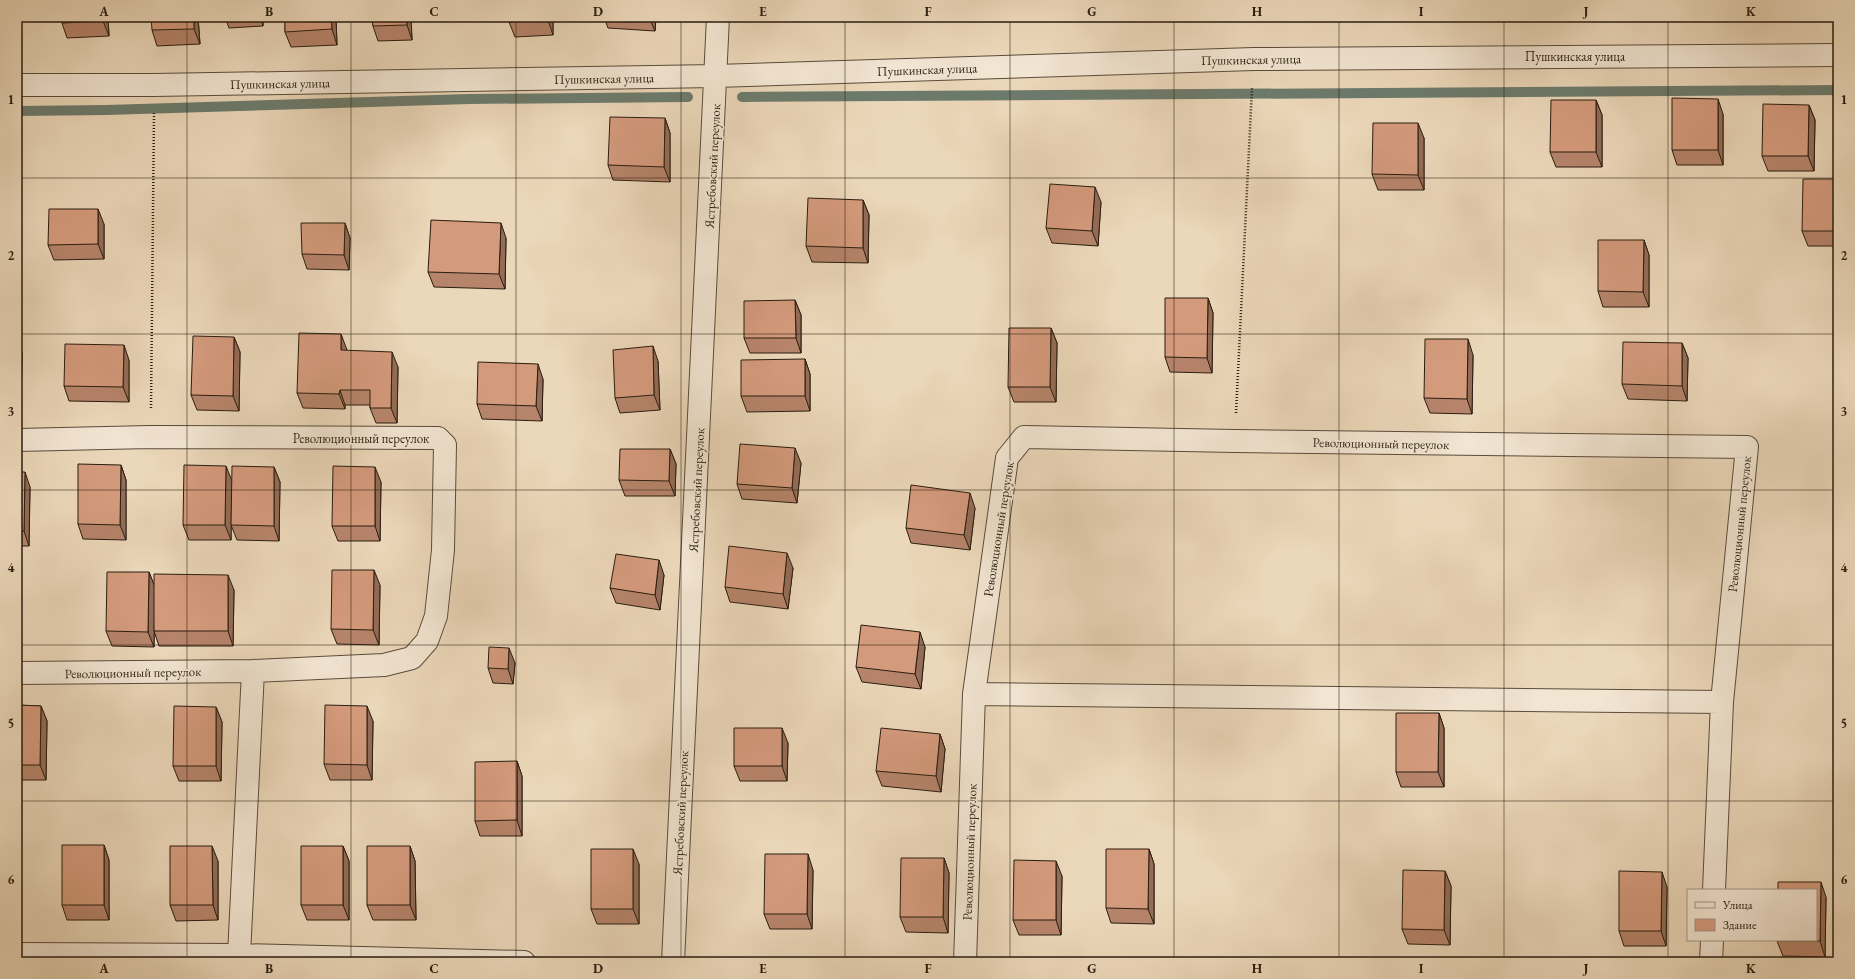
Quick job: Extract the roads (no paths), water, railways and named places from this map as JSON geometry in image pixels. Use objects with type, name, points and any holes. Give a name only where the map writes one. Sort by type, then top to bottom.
[{"type":"street","name":"Ястребовский переулок","points":[[673,962],[718,17]]},
{"type":"street","name":"Пушкинская улица","points":[[17,85],[154,85],[716,76],[1254,59],[1838,55]]},
{"type":"street","name":"Революционный переулок","points":[[17,440],[150,437],[438,438],[445,445],[443,550],[436,616],[427,642],[412,658],[384,665],[253,671],[17,673]]},
{"type":"street","name":"Революционный переулок","points":[[966,962],[974,694],[1007,458],[1024,437],[1747,447],[1722,702],[1714,889]]},
{"type":"street","points":[[239,955],[253,671]]},
{"type":"street","points":[[974,694],[1722,702]]},
{"type":"street","points":[[1711,962],[1712,941]]},
{"type":"street","points":[[17,954],[239,955],[404,961],[524,962]]},
{"type":"waterway","points":[[742,97],[1838,90]]},
{"type":"waterway","points":[[17,111],[106,110],[469,99],[688,97]]}]
